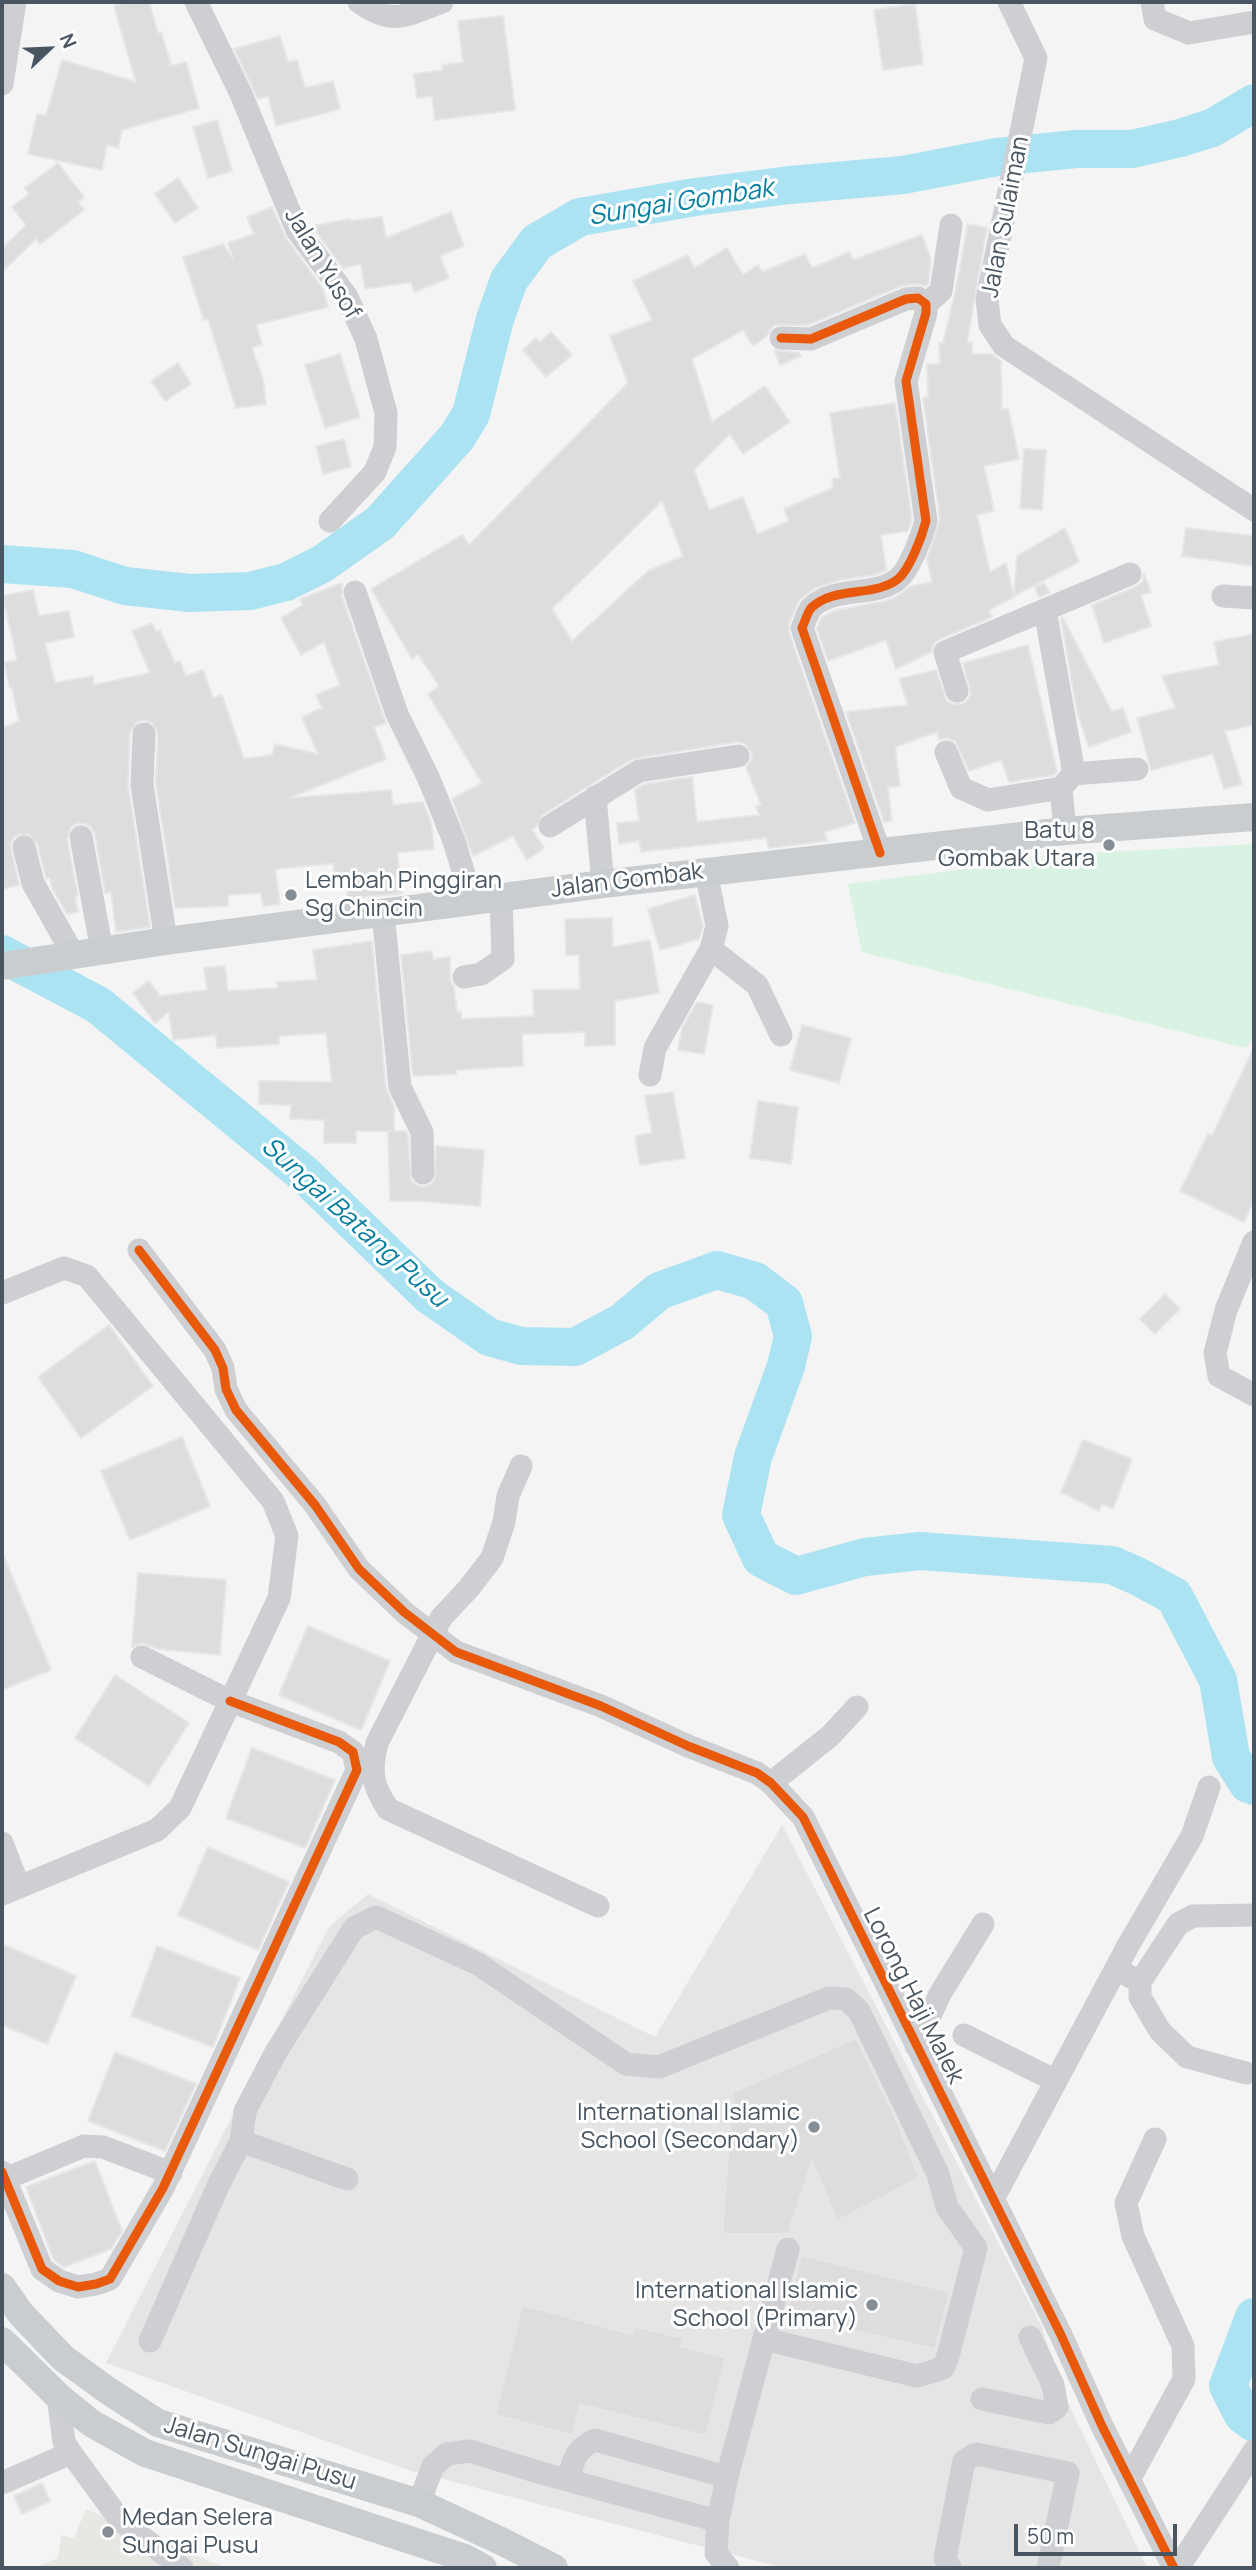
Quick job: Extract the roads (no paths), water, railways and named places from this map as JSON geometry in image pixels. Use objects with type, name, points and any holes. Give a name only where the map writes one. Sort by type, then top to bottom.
[{"type":"main road","name":"Jalan Gombak","points":[[2,966],[501,896],[1065,831],[1254,817]]},
{"type":"main road","name":"Jalan Sungai Pusu","points":[[2,2287],[21,2314],[63,2358],[158,2423],[419,2503],[554,2568]]},
{"type":"main road","name":"Jalan Sungai Pusu","points":[[7,2353],[91,2423],[145,2453],[465,2558],[483,2568]]},
{"type":"street","points":[[2,84],[15,2]]},
{"type":"street","name":"Jalan Yusof","points":[[195,2],[241,94],[297,230],[348,297],[366,339],[386,413],[385,447],[374,472],[330,521]]},
{"type":"street","points":[[359,2],[374,13],[396,19],[442,2]]},
{"type":"street","name":"Jalan Sulaiman","points":[[1009,2],[1036,58],[987,300],[989,325],[1004,346],[1254,510]]},
{"type":"street","points":[[1152,2],[1155,19],[1189,33],[1254,22]]},
{"type":"street","points":[[880,853],[802,628],[810,609],[830,596],[887,585],[900,578],[922,538],[926,521],[906,381],[926,313],[926,304],[941,291],[951,225]]},
{"type":"street","points":[[781,338],[811,340],[906,299],[918,298],[926,304]]},
{"type":"street","points":[[957,691],[945,652],[1130,574]]},
{"type":"street","points":[[355,592],[397,714],[429,779],[454,841],[472,900]]},
{"type":"street","points":[[1223,596],[1254,598]]},
{"type":"street","points":[[1045,610],[1070,739],[1065,831]]},
{"type":"street","points":[[144,734],[142,785],[166,941]]},
{"type":"street","points":[[946,752],[961,788],[988,800],[1067,781],[1137,769]]},
{"type":"street","points":[[550,826],[639,771],[738,756]]},
{"type":"street","points":[[595,797],[603,884]]},
{"type":"street","points":[[81,837],[102,951]]},
{"type":"street","points":[[24,847],[33,883],[67,957]]},
{"type":"street","points":[[650,1074],[655,1048],[711,949],[717,926],[706,872]]},
{"type":"street","points":[[464,977],[481,974],[503,959],[501,896]]},
{"type":"street","points":[[383,912],[400,1087],[422,1132],[423,1173]]},
{"type":"street","points":[[711,949],[757,985],[781,1035]]},
{"type":"street","points":[[1254,1242],[1226,1310],[1215,1353],[1219,1376],[1254,1395]]},
{"type":"street","name":"Lorong Haji Malek","points":[[139,1250],[215,1350],[223,1368],[226,1389],[236,1410],[314,1505],[359,1569],[404,1612],[456,1652],[601,1706],[688,1746],[757,1773],[771,1783],[803,1817],[1061,2335],[1102,2426],[1176,2568]]},
{"type":"street","points":[[2,1293],[64,1268],[87,1276],[273,1501],[287,1536],[279,1598],[180,1808],[157,1830],[10,1891],[2,1843]]},
{"type":"street","points":[[521,1466],[508,1496],[504,1522],[492,1558],[441,1619],[376,1743],[371,1765],[379,1795],[388,1809],[598,1906]]},
{"type":"street","points":[[142,1657],[230,1701],[340,1742],[353,1752],[357,1770],[171,2173],[110,2279],[78,2287],[59,2281],[42,2269],[3,2175],[84,2146],[103,2147],[171,2173]]},
{"type":"street","points":[[771,1783],[830,1735],[857,1707]]},
{"type":"street","points":[[993,2199],[1116,1969],[1192,1836],[1209,1787]]},
{"type":"street","points":[[1246,2073],[1187,2057],[1160,2031],[1140,1997],[1140,1982],[1178,1924],[1193,1916],[1254,1915]]},
{"type":"street","points":[[150,2340],[218,2186],[241,2141],[245,2111],[276,2052],[354,1928],[376,1917],[478,1964],[626,2064],[659,2067],[829,1998],[846,1999],[859,2011],[938,2174],[947,2207],[976,2248]]},
{"type":"street","points":[[916,2046],[940,1994],[983,1924]]},
{"type":"street","points":[[1116,1969],[1140,1982]]},
{"type":"street","points":[[964,2035],[1056,2081]]},
{"type":"street","points":[[1130,2478],[1184,2379],[1184,2346],[1133,2236],[1126,2203],[1155,2139]]},
{"type":"street","points":[[241,2141],[347,2179]]},
{"type":"street","points":[[938,2174],[972,2157]]},
{"type":"street","points":[[764,2339],[917,2376],[943,2368],[976,2248],[1008,2229]]},
{"type":"street","points":[[727,2568],[716,2553],[718,2521],[727,2477],[788,2249]]},
{"type":"street","points":[[982,2399],[1049,2413],[1056,2406],[1053,2385],[1021,2335],[1061,2335]]},
{"type":"street","points":[[58,2396],[64,2442],[71,2453],[120,2520],[182,2568]]},
{"type":"street","points":[[568,2480],[574,2457],[583,2445],[594,2441],[727,2477]]},
{"type":"street","points":[[419,2503],[433,2466],[447,2454],[470,2451],[718,2521]]},
{"type":"street","points":[[1176,2568],[1254,2451]]},
{"type":"street","points":[[2,2483],[71,2453]]},
{"type":"street","points":[[950,2568],[945,2558],[964,2461],[976,2454],[1068,2473],[1048,2568]]},
{"type":"waterway","name":"Sungai Gombak","points":[[2,564],[73,569],[125,586],[190,593],[250,591],[286,582],[322,564],[380,523],[457,437],[471,414],[495,319],[509,280],[537,242],[580,217],[695,197],[903,175],[997,157],[1076,149],[1132,149],[1212,128],[1254,103]]},
{"type":"waterway","name":"Sungai Batang Pusu","points":[[2,954],[98,1005],[304,1174],[430,1296],[489,1337],[521,1346],[575,1347],[622,1322],[659,1291],[717,1270],[755,1281],[784,1303],[793,1336],[786,1366],[753,1457],[741,1515],[761,1558],[796,1576],[865,1557],[920,1551],[1112,1565],[1137,1576],[1174,1596],[1218,1680],[1231,1757],[1248,1784],[1254,1786]]},
{"type":"waterway","name":"Sungai Batang Pusu","points":[[1254,2317],[1228,2386],[1243,2415],[1254,2423]]},
{"type":"place","name":"Batu 8 Gombak Utara","points":[[1109,845]]},
{"type":"place","name":"Lembah Pinggiran Sg Chincin","points":[[291,895]]},
{"type":"place","name":"International Islamic School (Secondary)","points":[[814,2127]]},
{"type":"place","name":"International Islamic School (Primary)","points":[[872,2305]]},
{"type":"place","name":"Medan Selera Sungai Pusu","points":[[108,2532]]}]
